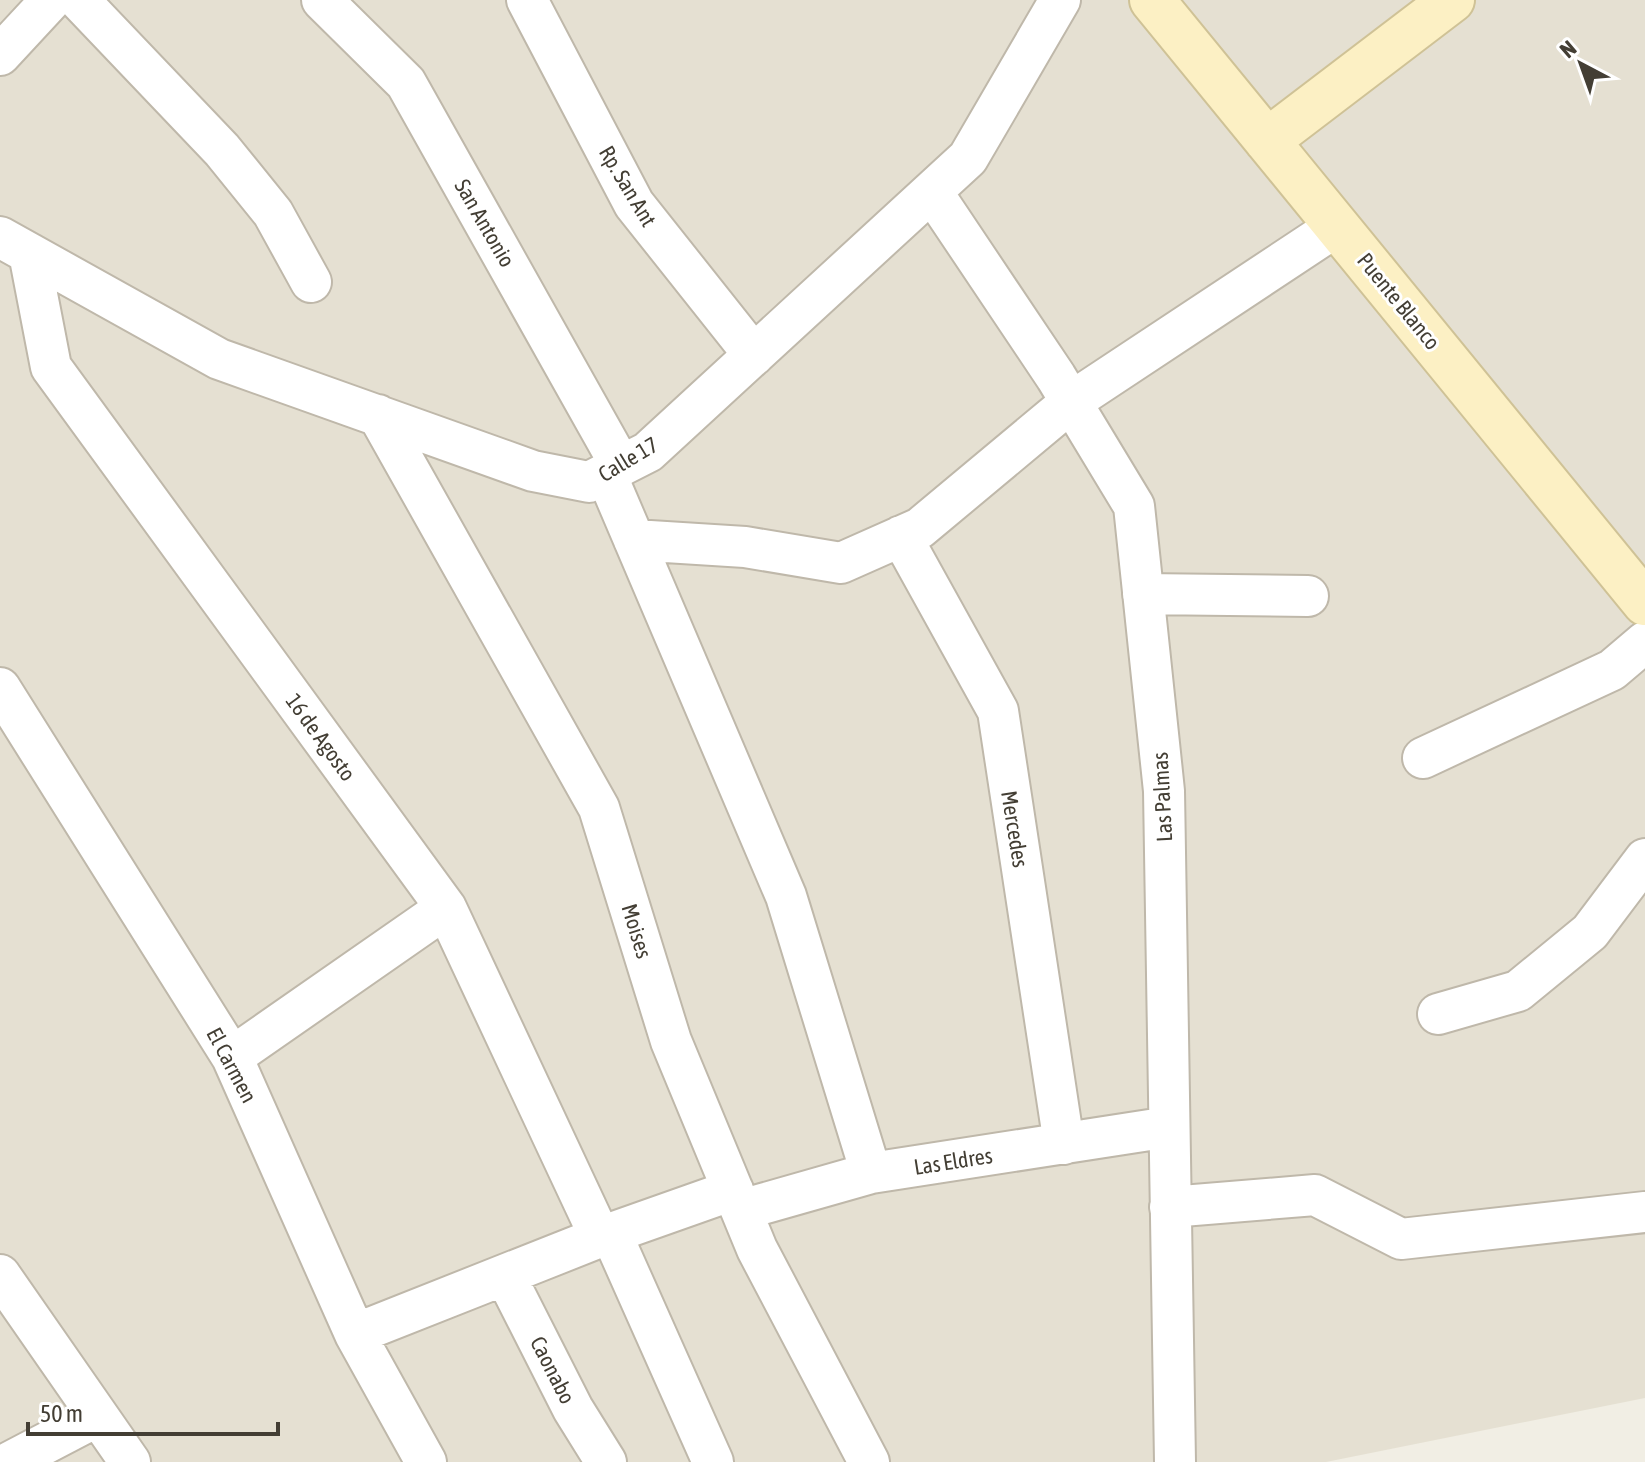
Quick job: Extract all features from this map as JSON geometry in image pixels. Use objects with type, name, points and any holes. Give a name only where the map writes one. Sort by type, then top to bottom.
[{"type":"street","points":[[0,55],[51,0]]},
{"type":"street","points":[[79,0],[222,150],[273,213],[311,282]]},
{"type":"street","name":"San Antonio","points":[[322,0],[406,83],[614,470],[634,540],[786,896],[871,1173]]},
{"type":"street","name":"Rp. San Ant","points":[[527,0],[634,204],[754,355]]},
{"type":"street","name":"Calle 17","points":[[14,245],[219,359],[533,471],[589,482],[648,452],[968,158],[1060,0]]},
{"type":"street","name":"Puente Blanco","points":[[1152,0],[1645,603]]},
{"type":"street","points":[[1267,141],[1452,0]]},
{"type":"street","name":"Las Palmas","points":[[932,192],[1071,402],[1134,506],[1164,791],[1175,1462]]},
{"type":"street","points":[[634,540],[745,547],[841,563],[920,528],[1071,402],[1337,226]]},
{"type":"street","name":"16 de Agosto","points":[[14,245],[51,367],[446,908],[713,1462]]},
{"type":"street","name":"Moises","points":[[378,415],[599,808],[671,1041],[757,1249],[869,1462]]},
{"type":"street","name":"Mercedes","points":[[901,536],[998,711],[1064,1144]]},
{"type":"street","points":[[1143,594],[1308,596]]},
{"type":"street","points":[[1423,758],[1612,670],[1645,642]]},
{"type":"street","name":"El Carmen","points":[[0,688],[232,1057],[355,1334],[426,1462]]},
{"type":"street","points":[[1438,1014],[1518,991],[1590,932],[1645,859]]},
{"type":"street","points":[[232,1057],[446,908]]},
{"type":"street","name":"Las Eldres","points":[[355,1334],[606,1235],[737,1200],[871,1173],[1169,1127]]},
{"type":"street","points":[[1170,1207],[1315,1195],[1401,1239],[1645,1212]]},
{"type":"street","points":[[0,1275],[130,1462]]},
{"type":"street","name":"Caonabo","points":[[505,1275],[573,1409],[606,1462]]},
{"type":"street","points":[[10,1462],[96,1417]]},
{"type":"shaded area","points":[[0,0],[1645,0],[1645,1398],[1326,1462],[0,1462]]}]
